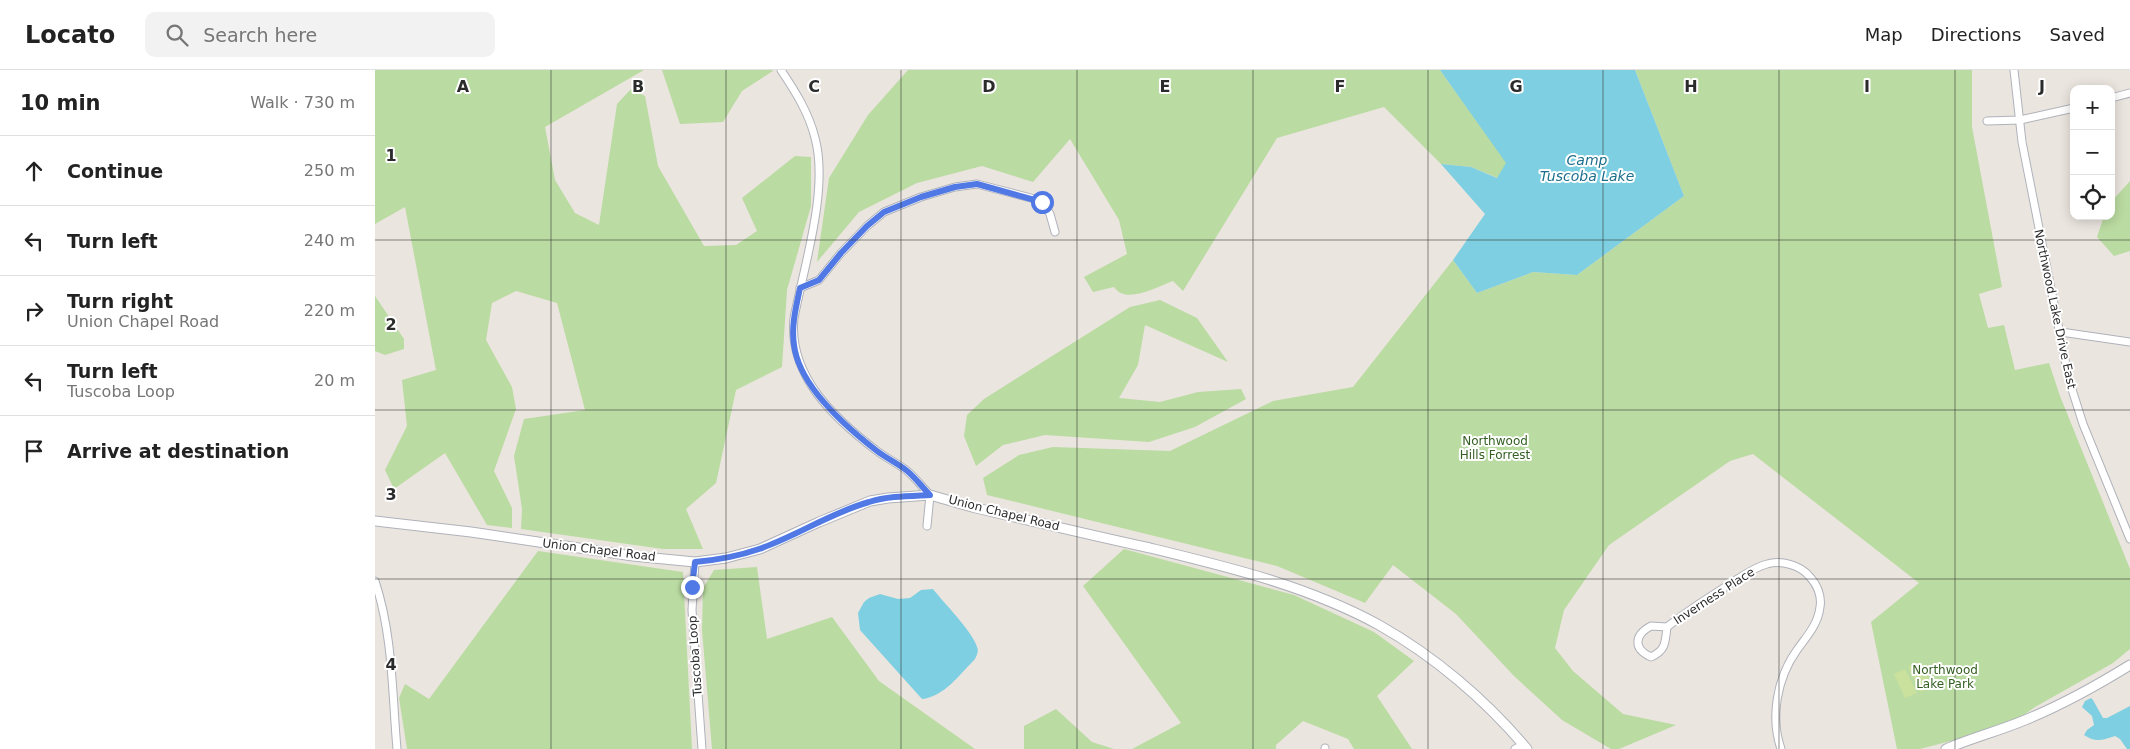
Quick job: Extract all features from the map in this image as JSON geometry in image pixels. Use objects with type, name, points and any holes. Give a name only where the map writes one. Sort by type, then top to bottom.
[{"type":"street","points":[[781,70],[805,109],[816,139],[819,162],[817,210],[800,288],[793,337],[795,355],[807,379],[830,408],[856,434],[906,470],[930,495],[927,526]]},
{"type":"street","name":"Northwood Lake Drive East","points":[[2014,70],[2021,142],[2073,398],[2130,539]]},
{"type":"street","points":[[2115,97],[2130,93]]},
{"type":"street","points":[[1987,121],[2020,120],[2070,109]]},
{"type":"street","points":[[800,288],[819,280],[841,253],[867,226],[884,212],[921,197],[955,187],[977,184],[1042,202],[1049,214],[1055,232]]},
{"type":"street","points":[[2061,332],[2130,342]]},
{"type":"street","name":"Union Chapel Road","points":[[375,522],[471,532],[633,556],[695,562],[726,558],[760,549],[870,501],[930,495],[972,507],[1234,568],[1330,602],[1379,626],[1440,666],[1475,696],[1522,748]]},
{"type":"street","name":"Tuscoba Loop","points":[[695,562],[692,610],[702,749]]},
{"type":"street","name":"Inverness Place","points":[[1667,627],[1665,645],[1659,653],[1651,657],[1643,654],[1638,646],[1639,637],[1643,630],[1651,626],[1667,627],[1707,598],[1762,565],[1781,563],[1798,567],[1806,572],[1817,587],[1821,604],[1812,630],[1791,660],[1778,694],[1775,722],[1781,749]]},
{"type":"street","points":[[375,581],[384,611],[388,638],[397,749]]},
{"type":"street","points":[[1946,749],[2017,723],[2051,708],[2130,665]]},
{"type":"green space","points":[[375,70],[644,70],[545,127],[555,180],[575,213],[599,225],[617,104],[631,89],[645,96],[658,166],[704,246],[736,245],[757,231],[742,198],[795,156],[811,157],[811,206],[787,290],[782,367],[736,390],[716,483],[686,509],[703,549],[663,549],[521,529],[522,509],[514,456],[524,419],[585,410],[557,303],[516,291],[492,303],[486,340],[512,387],[516,409],[494,471],[512,508],[512,528],[487,525],[445,453],[394,489],[385,470],[407,426],[402,380],[436,370],[405,207],[375,224]]},
{"type":"green space","points":[[662,70],[773,71],[742,91],[723,122],[680,124]]},
{"type":"green space","points":[[908,70],[1440,70],[1507,163],[1498,178],[1471,167],[1441,164],[1384,107],[1277,138],[1183,291],[1173,281],[1133,295],[1119,292],[1114,287],[1093,292],[1084,277],[1127,254],[1119,220],[1070,139],[1033,182],[982,166],[917,183],[859,212],[817,262],[829,178],[868,115]]},
{"type":"green space","points":[[1635,70],[1972,70],[1972,127],[2002,287],[1979,294],[1988,328],[2004,325],[2015,370],[2049,363],[2060,396],[2130,569],[2130,649],[2113,663],[2035,707],[2008,726],[1920,749],[1897,749],[1871,622],[1919,583],[1753,454],[1730,461],[1609,545],[1564,610],[1555,648],[1573,671],[1623,714],[1676,725],[1619,749],[1611,749],[1562,720],[1514,676],[1456,614],[1393,565],[1365,603],[1277,566],[987,495],[983,478],[1019,455],[1053,447],[1170,451],[1273,401],[1353,387],[1453,260],[1477,293],[1533,272],[1577,275],[1684,196]]},
{"type":"green space","points":[[2130,181],[2130,251],[2114,256],[2097,237],[2103,220],[2115,220],[2115,198]]},
{"type":"green space","points":[[375,296],[404,339],[404,349],[385,355],[375,351]]},
{"type":"green space","points":[[1160,300],[1197,318],[1228,362],[1145,325],[1138,365],[1119,398],[1160,402],[1198,392],[1241,389],[1246,399],[1195,427],[1149,442],[1045,435],[1003,445],[976,466],[964,436],[967,415],[984,399],[1130,307]]},
{"type":"green space","points":[[1124,549],[1294,595],[1374,632],[1414,661],[1377,696],[1412,749],[1354,749],[1348,739],[1303,721],[1276,745],[1276,749],[1132,749],[1181,723],[1083,586]]},
{"type":"green space","points":[[538,551],[683,572],[692,749],[407,749],[399,698],[405,684],[429,699]]},
{"type":"green space","points":[[757,567],[767,639],[832,617],[879,681],[975,749],[712,749],[702,630],[703,588],[714,570]]},
{"type":"green space","points":[[1920,662],[1932,686],[1920,692],[1908,667]]},
{"type":"green space","points":[[1905,669],[1917,693],[1905,698],[1894,674]]},
{"type":"green space","points":[[1056,709],[1092,742],[1114,749],[1024,749],[1024,726]]},
{"type":"water","name":"Camp Tuscoba Lake","points":[[1440,70],[1635,70],[1684,196],[1577,275],[1533,272],[1477,293],[1453,260],[1485,214],[1441,164],[1471,167],[1497,178],[1506,163]]},
{"type":"water","points":[[933,589],[970,633],[978,652],[975,659],[951,684],[937,694],[922,699],[860,630],[858,613],[864,602],[880,594],[898,599],[910,598],[921,590]]},
{"type":"water","points":[[2091,698],[2103,718],[2107,718],[2130,706],[2130,749],[2127,749],[2120,739],[2115,736],[2096,740],[2084,735],[2094,725],[2092,716],[2082,707],[2085,701]]},
{"type":"route","points":[[692,587],[695,562],[726,558],[760,549],[870,501],[930,495],[906,470],[856,434],[830,408],[807,379],[795,355],[793,337],[794,318],[800,288],[819,280],[841,253],[867,226],[884,212],[921,197],[955,187],[977,184],[1042,202]]},
{"type":"park label","name":"Northwood Hills Forrest","points":[[1495,448]]},
{"type":"park label","name":"Northwood Lake Park","points":[[1945,677]]}]
